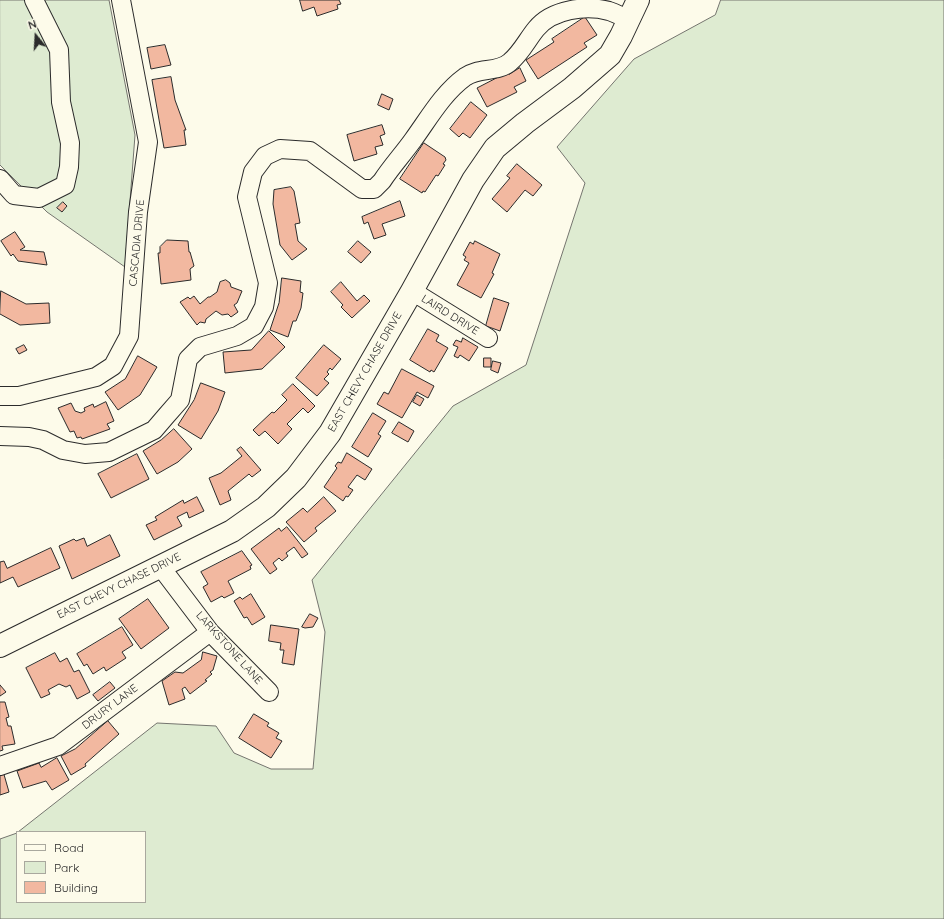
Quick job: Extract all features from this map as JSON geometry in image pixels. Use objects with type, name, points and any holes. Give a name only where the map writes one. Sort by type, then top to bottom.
[{"type":"main road","name":"EAST CHEVY CHASE DRIVE","points":[[0,646],[232,531],[266,507],[296,478],[330,433],[412,291],[473,180],[495,148],[525,123],[572,88],[610,55],[638,0]]},
{"type":"street","points":[[0,179],[14,195],[39,198],[65,185],[69,167],[70,143],[61,102],[59,50],[34,0]]},
{"type":"street","name":"CASCADIA DRIVE","points":[[0,396],[19,396],[96,376],[113,366],[129,336],[138,212],[148,142],[121,0]]},
{"type":"street","points":[[0,436],[29,437],[43,440],[63,450],[85,454],[109,452],[154,430],[180,400],[188,359],[200,347],[237,336],[254,326],[264,307],[268,283],[247,196],[253,172],[266,156],[280,149],[310,152],[362,189],[374,189],[382,181],[448,92],[466,76],[479,71],[492,70],[509,63],[524,47],[537,28],[551,18],[567,10],[586,8],[611,11],[629,20]]},
{"type":"street","name":"LAIRD DRIVE","points":[[412,291],[488,338]]},
{"type":"street","name":"LARKSTONE LANE","points":[[160,566],[210,632],[269,692]]},
{"type":"street","name":"DRURY LANE","points":[[0,766],[58,746],[210,632]]},
{"type":"green space","points":[[0,0],[109,0],[135,135],[125,267],[47,212],[0,165]]},
{"type":"green space","points":[[721,0],[944,0],[944,919],[0,919],[0,839],[16,833],[16,903],[146,903],[146,831],[19,831],[157,723],[216,726],[234,753],[271,769],[313,769],[325,632],[312,580],[453,406],[526,365],[585,183],[557,147],[634,59],[715,15]]},
{"type":"building","points":[[300,0],[339,0],[341,4],[337,5],[338,9],[317,16],[314,7],[303,11]]},
{"type":"building","points":[[585,17],[597,35],[584,43],[587,47],[538,79],[526,60],[554,42],[552,39]]},
{"type":"building","points":[[165,45],[171,65],[151,69],[147,48]]},
{"type":"building","points":[[520,68],[526,81],[514,87],[517,92],[487,107],[477,88],[508,72],[509,74]]},
{"type":"building","points":[[171,77],[175,100],[186,130],[184,130],[186,145],[164,148],[152,80]]},
{"type":"building","points":[[382,94],[393,99],[389,110],[378,105]]},
{"type":"building","points":[[471,102],[487,115],[470,138],[463,133],[459,137],[450,129]]},
{"type":"building","points":[[382,125],[385,134],[380,136],[383,145],[375,147],[377,154],[354,161],[347,135]]},
{"type":"building","points":[[424,143],[445,157],[446,160],[443,164],[445,165],[438,176],[436,175],[425,192],[423,191],[422,193],[400,179]]},
{"type":"building","points":[[517,164],[542,185],[533,196],[525,190],[507,212],[492,199],[510,178],[507,176]]},
{"type":"building","points":[[291,187],[294,191],[300,223],[295,224],[298,241],[307,249],[292,260],[280,245],[273,204],[274,190]]},
{"type":"building","points":[[400,201],[405,216],[382,224],[386,235],[374,239],[368,222],[364,224],[362,217]]},
{"type":"building","points":[[63,202],[67,206],[62,212],[57,208]]},
{"type":"building","points":[[15,232],[25,247],[20,250],[44,252],[47,265],[18,261],[13,254],[11,256],[1,241]]},
{"type":"building","points":[[167,240],[188,241],[189,252],[194,266],[190,269],[191,280],[161,284],[158,253],[160,253],[160,247]]},
{"type":"building","points":[[358,241],[371,252],[361,263],[348,252]]},
{"type":"building","points":[[475,241],[500,254],[492,273],[494,274],[481,298],[457,285],[469,263],[464,260],[466,257],[463,255],[470,242],[473,244]]},
{"type":"building","points":[[282,278],[301,281],[300,292],[303,293],[301,308],[296,321],[293,321],[288,337],[270,330],[279,303]]},
{"type":"building","points":[[226,280],[230,283],[231,287],[242,291],[237,303],[234,305],[238,312],[231,317],[228,314],[222,315],[216,311],[206,319],[205,323],[200,322],[197,325],[180,302],[188,297],[190,299],[194,296],[200,304],[217,292],[220,282]]},
{"type":"building","points":[[341,282],[357,301],[364,295],[370,301],[352,318],[341,307],[343,305],[331,292]]},
{"type":"building","points":[[1,291],[26,304],[49,303],[50,323],[20,325],[0,314]]},
{"type":"building","points":[[494,298],[509,303],[500,331],[486,326]]},
{"type":"building","points":[[428,329],[439,335],[436,341],[448,348],[434,372],[431,370],[430,372],[410,360]]},
{"type":"building","points":[[269,331],[285,347],[262,369],[225,373],[223,352],[251,350]]},
{"type":"building","points":[[463,338],[478,347],[469,361],[460,355],[458,358],[454,356],[458,347],[453,345],[456,340],[461,342]]},
{"type":"building","points":[[24,345],[27,350],[19,354],[16,349]]},
{"type":"building","points":[[324,345],[341,359],[332,370],[330,368],[327,372],[329,374],[324,379],[329,383],[317,396],[296,378]]},
{"type":"building","points":[[138,356],[157,367],[140,395],[118,410],[105,392],[125,379]]},
{"type":"building","points":[[484,358],[491,358],[491,367],[484,367]]},
{"type":"building","points":[[493,361],[501,363],[498,373],[491,370]]},
{"type":"building","points":[[402,369],[434,386],[428,398],[417,392],[402,418],[377,404],[384,392],[388,394]]},
{"type":"building","points":[[201,383],[225,392],[218,411],[201,439],[178,425],[194,400]]},
{"type":"building","points":[[293,384],[315,406],[308,413],[303,408],[287,424],[292,429],[278,444],[265,431],[259,436],[253,430],[287,400],[282,395]]},
{"type":"building","points":[[417,395],[424,399],[420,406],[413,402]]},
{"type":"building","points":[[106,402],[114,421],[107,424],[110,429],[82,439],[81,437],[77,438],[74,431],[70,432],[58,408],[71,403],[75,411],[81,413],[85,411],[84,408],[93,404],[94,407]]},
{"type":"building","points":[[373,413],[386,421],[378,434],[381,436],[368,457],[352,447]]},
{"type":"building","points":[[399,422],[414,431],[408,442],[392,433]]},
{"type":"building","points":[[174,429],[192,449],[178,462],[157,474],[143,451],[161,440]]},
{"type":"building","points":[[241,447],[261,470],[252,477],[249,474],[228,491],[231,500],[220,505],[209,478],[221,473],[242,456],[237,450]]},
{"type":"building","points":[[347,453],[372,469],[365,480],[357,475],[348,487],[353,490],[343,501],[324,487],[337,468],[335,466],[338,462],[341,463]]},
{"type":"building","points":[[137,454],[149,479],[111,498],[98,474]]},
{"type":"building","points":[[197,497],[204,511],[189,518],[187,512],[177,517],[182,526],[154,540],[146,525],[157,520],[155,517],[183,500],[184,503]]},
{"type":"building","points":[[324,497],[336,511],[315,528],[317,531],[304,542],[286,522],[303,508],[307,512]]},
{"type":"building","points":[[287,527],[308,554],[302,558],[294,547],[286,553],[288,556],[282,561],[279,558],[273,563],[277,569],[270,574],[251,549],[279,528],[281,531]]},
{"type":"building","points":[[110,535],[120,556],[72,579],[59,546],[74,539],[76,541],[84,538],[87,546]]},
{"type":"building","points":[[51,548],[60,568],[18,587],[13,577],[0,583],[0,562],[4,561],[7,568]]},
{"type":"building","points":[[242,551],[252,565],[250,566],[251,569],[228,581],[234,593],[224,598],[222,596],[211,602],[203,587],[208,584],[201,572]]},
{"type":"building","points":[[251,594],[265,617],[252,625],[247,617],[244,618],[234,601],[240,597],[242,599]]},
{"type":"building","points":[[148,599],[169,628],[141,649],[119,619]]},
{"type":"building","points":[[310,614],[318,618],[313,627],[302,627]]},
{"type":"building","points":[[271,625],[299,629],[294,665],[282,663],[284,650],[280,650],[281,643],[269,641]]},
{"type":"building","points":[[122,627],[133,645],[122,652],[126,658],[106,671],[104,667],[93,674],[87,664],[84,666],[77,654]]},
{"type":"building","points":[[203,652],[217,656],[213,670],[210,672],[212,674],[205,680],[207,681],[190,694],[185,687],[182,689],[185,699],[169,705],[162,681],[175,672],[183,673],[201,660]]},
{"type":"building","points":[[55,653],[60,662],[67,658],[74,672],[79,670],[90,692],[77,699],[70,685],[66,687],[59,684],[48,690],[50,694],[41,698],[26,668]]},
{"type":"building","points":[[110,682],[115,688],[98,701],[93,695]]},
{"type":"building","points":[[0,685],[6,692],[0,696]]},
{"type":"building","points":[[0,702],[5,702],[9,717],[6,718],[8,726],[11,726],[15,744],[2,746],[3,750],[0,751]]},
{"type":"building","points":[[254,714],[269,723],[267,726],[279,733],[276,738],[282,741],[271,758],[239,738]]},
{"type":"building","points":[[108,721],[119,734],[85,764],[86,766],[71,775],[61,756],[75,749]]},
{"type":"building","points":[[57,758],[69,780],[52,790],[46,781],[23,788],[17,771],[39,763],[41,767]]},
{"type":"building","points":[[3,771],[9,792],[0,795],[0,772]]}]
